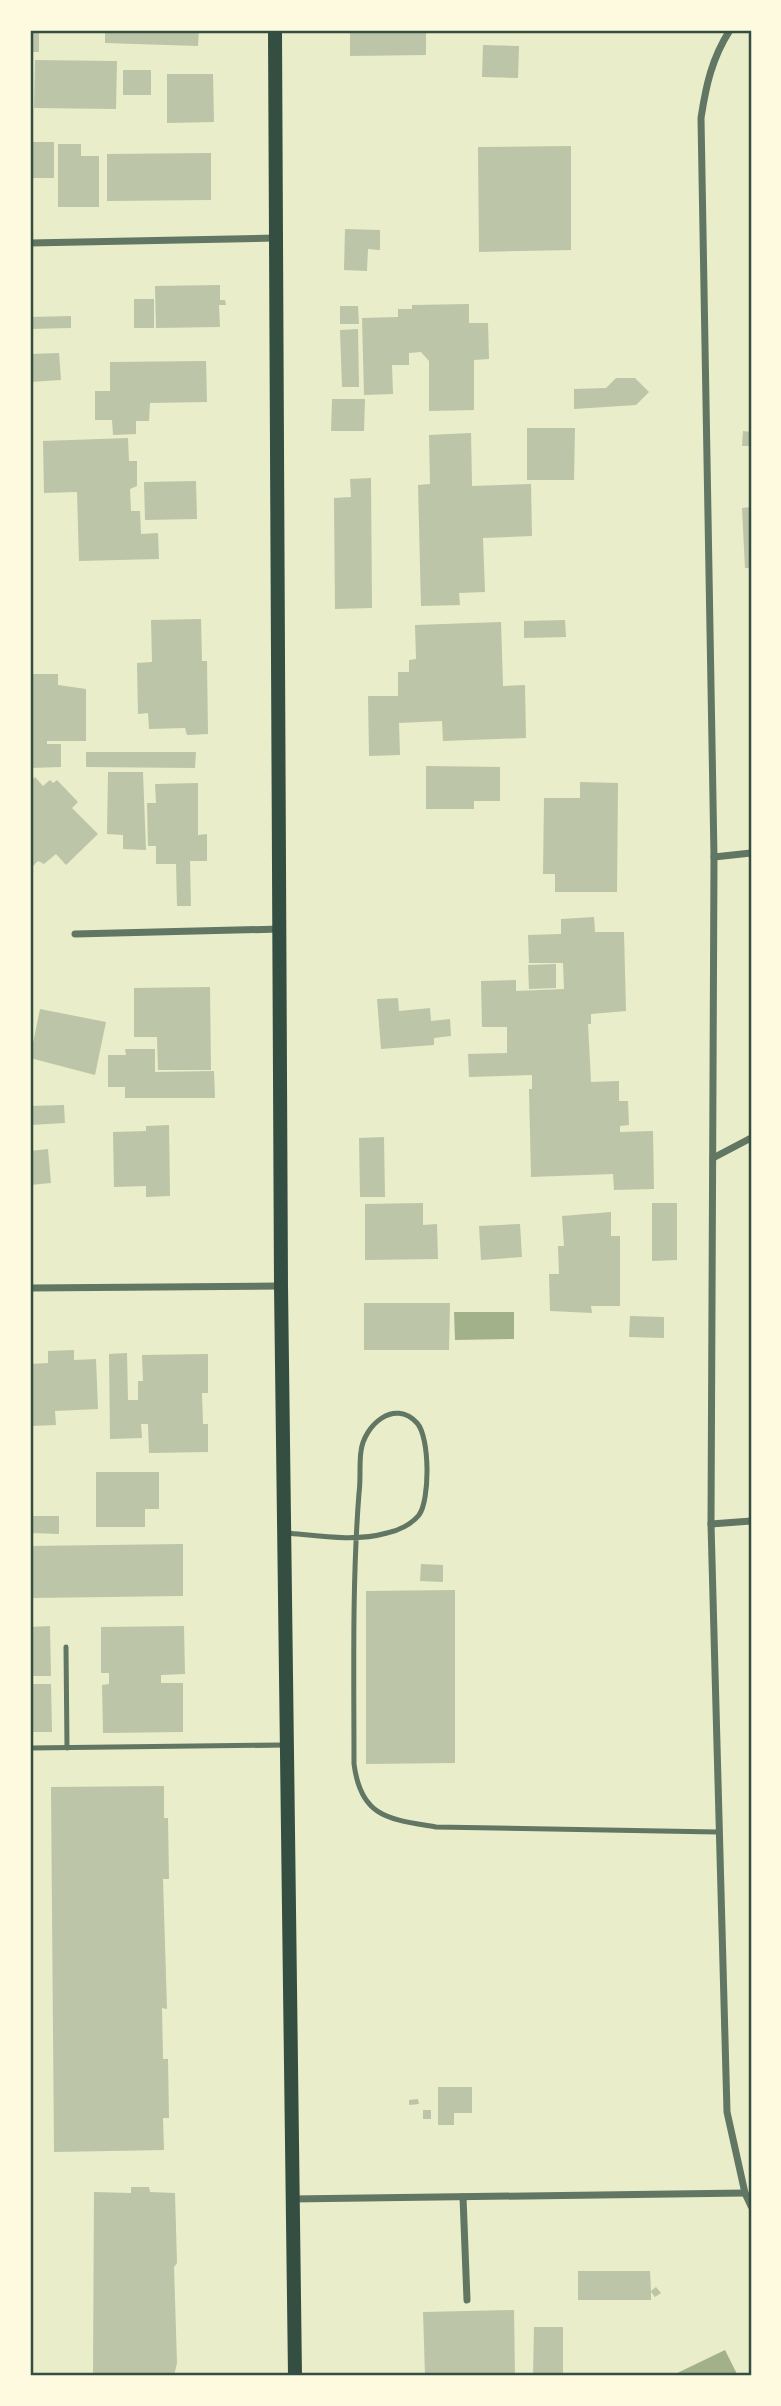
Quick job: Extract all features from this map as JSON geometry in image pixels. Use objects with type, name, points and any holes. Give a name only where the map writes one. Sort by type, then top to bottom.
[{"type":"main road","points":[[275,30],[281,1286],[295,2376]]},
{"type":"street","points":[[730,30],[718,49],[706,80],[701,118],[714,857],[711,1524],[717,1832],[727,2112],[751,2206]]},
{"type":"street","points":[[30,243],[275,238]]},
{"type":"street","points":[[714,857],[751,853]]},
{"type":"street","points":[[75,934],[281,929]]},
{"type":"street","points":[[713,1158],[751,1138]]},
{"type":"street","points":[[30,1288],[281,1286]]},
{"type":"street","points":[[711,1524],[751,1521]]},
{"type":"street","points":[[292,2199],[746,2193]]},
{"type":"street","points":[[463,2196],[467,2300]]},
{"type":"lane","points":[[284,1533],[356,1538],[388,1533],[407,1525],[419,1516],[425,1502],[424,1435],[417,1423],[408,1416],[388,1415],[367,1429],[361,1451],[356,1538],[355,1764],[360,1792],[375,1811],[396,1820],[436,1828],[717,1832]]},
{"type":"lane","points":[[66,1647],[67,1748]]},
{"type":"lane","points":[[30,1748],[285,1745]]},
{"type":"shaded area","points":[[454,1312],[514,1312],[514,1339],[455,1340]]},
{"type":"shaded area","points":[[725,2350],[738,2376],[671,2376]]},
{"type":"building","points":[[30,30],[39,30],[39,52],[30,52]]},
{"type":"building","points":[[105,30],[199,30],[198,46],[105,43]]},
{"type":"building","points":[[350,30],[426,30],[426,55],[350,56]]},
{"type":"building","points":[[483,45],[519,46],[518,78],[482,77]]},
{"type":"building","points":[[35,60],[117,61],[116,109],[34,108]]},
{"type":"building","points":[[123,70],[151,70],[151,95],[123,95]]},
{"type":"building","points":[[167,74],[213,74],[214,122],[167,123]]},
{"type":"building","points":[[30,142],[54,142],[54,178],[30,178]]},
{"type":"building","points":[[58,144],[81,144],[81,156],[99,156],[99,207],[58,207]]},
{"type":"building","points":[[571,146],[571,250],[479,252],[478,147]]},
{"type":"building","points":[[211,153],[211,200],[107,201],[107,154]]},
{"type":"building","points":[[345,229],[380,230],[380,250],[368,249],[367,271],[344,270]]},
{"type":"building","points":[[220,285],[220,300],[225,300],[226,305],[219,305],[220,327],[156,328],[155,286]]},
{"type":"building","points":[[134,299],[154,299],[154,328],[134,328]]},
{"type":"building","points":[[469,304],[469,323],[488,323],[489,359],[474,360],[474,410],[429,411],[429,361],[421,352],[409,353],[409,365],[392,365],[393,394],[364,395],[362,318],[398,317],[398,309],[412,309],[412,305]]},
{"type":"building","points":[[340,306],[358,306],[359,324],[340,324]]},
{"type":"building","points":[[71,316],[71,328],[30,329],[30,317]]},
{"type":"building","points":[[358,329],[359,387],[342,387],[340,330]]},
{"type":"building","points":[[59,353],[61,380],[30,382],[30,354]]},
{"type":"building","points":[[206,361],[207,402],[150,403],[149,421],[136,421],[136,434],[113,435],[112,420],[95,420],[95,391],[110,391],[110,362]]},
{"type":"building","points":[[616,378],[635,378],[649,392],[636,405],[574,409],[574,389],[606,388]]},
{"type":"building","points":[[332,399],[365,399],[364,431],[331,431]]},
{"type":"building","points":[[527,428],[575,428],[574,480],[527,480]]},
{"type":"building","points":[[743,431],[751,432],[751,446],[742,446]]},
{"type":"building","points":[[471,433],[472,486],[531,484],[532,536],[483,538],[485,592],[459,593],[460,605],[421,606],[418,485],[430,484],[429,435]]},
{"type":"building","points":[[128,438],[129,461],[137,461],[137,486],[130,489],[131,511],[140,511],[141,534],[158,533],[159,559],[79,561],[77,492],[44,493],[43,441]]},
{"type":"building","points":[[371,478],[372,608],[335,609],[334,498],[351,497],[350,479]]},
{"type":"building","points":[[196,481],[197,519],[145,520],[144,482]]},
{"type":"building","points":[[751,507],[751,568],[745,568],[742,508]]},
{"type":"building","points":[[201,619],[202,661],[207,661],[208,734],[187,735],[185,728],[149,729],[148,713],[138,714],[137,663],[152,662],[151,620]]},
{"type":"building","points":[[565,620],[566,637],[524,638],[524,621]]},
{"type":"building","points":[[501,622],[503,686],[525,685],[526,738],[443,741],[442,721],[399,723],[400,755],[369,756],[368,696],[398,696],[398,672],[409,672],[409,660],[416,659],[415,625]]},
{"type":"building","points":[[30,674],[58,674],[58,685],[86,689],[86,741],[47,741],[47,744],[61,744],[61,767],[30,768]]},
{"type":"building","points":[[86,752],[196,752],[195,768],[86,767]]},
{"type":"building","points":[[426,766],[500,767],[500,801],[474,801],[474,809],[426,809]]},
{"type":"building","points":[[108,772],[143,772],[146,850],[123,849],[123,835],[107,834]]},
{"type":"building","points":[[35,777],[43,786],[50,780],[53,783],[57,780],[78,802],[72,808],[98,834],[66,865],[56,854],[44,864],[38,861],[30,869],[30,782]]},
{"type":"building","points":[[580,782],[618,783],[617,892],[555,892],[555,874],[543,874],[544,798],[580,798]]},
{"type":"building","points":[[198,783],[198,835],[207,834],[207,861],[190,861],[191,906],[177,906],[176,864],[156,864],[156,846],[148,846],[147,803],[156,803],[155,784]]},
{"type":"building","points":[[594,917],[595,932],[624,932],[626,1011],[591,1014],[591,1024],[588,1024],[591,1082],[619,1081],[619,1101],[628,1101],[629,1125],[620,1126],[620,1132],[653,1131],[654,1189],[614,1190],[613,1174],[531,1177],[529,1089],[532,1089],[532,1075],[469,1077],[468,1054],[507,1053],[507,1027],[482,1027],[481,981],[516,980],[516,991],[564,989],[563,963],[529,963],[528,935],[561,934],[561,919]]},
{"type":"building","points":[[556,964],[556,988],[529,989],[528,965]]},
{"type":"building","points":[[210,987],[211,1070],[158,1070],[157,1037],[134,1037],[134,988]]},
{"type":"building","points":[[398,998],[399,1011],[430,1008],[431,1021],[450,1019],[451,1036],[434,1038],[434,1045],[381,1049],[377,999]]},
{"type":"building","points":[[40,1009],[106,1022],[95,1075],[30,1058]]},
{"type":"building","points":[[125,1049],[155,1049],[155,1072],[214,1071],[215,1098],[125,1098],[125,1087],[108,1087],[108,1055],[126,1055]]},
{"type":"building","points":[[64,1105],[65,1123],[30,1125],[30,1106]]},
{"type":"building","points":[[169,1125],[170,1196],[146,1197],[146,1186],[114,1187],[113,1132],[146,1131],[146,1126]]},
{"type":"building","points":[[384,1137],[385,1197],[360,1197],[359,1138]]},
{"type":"building","points":[[48,1149],[51,1183],[30,1185],[30,1151]]},
{"type":"building","points":[[423,1203],[423,1225],[437,1224],[438,1259],[365,1260],[365,1204]]},
{"type":"building","points":[[652,1203],[677,1203],[677,1260],[652,1261]]},
{"type":"building","points":[[611,1212],[611,1236],[620,1236],[620,1306],[591,1306],[592,1313],[550,1311],[549,1274],[559,1274],[558,1246],[564,1246],[562,1216]]},
{"type":"building","points":[[520,1224],[522,1257],[481,1260],[479,1226]]},
{"type":"building","points":[[364,1303],[450,1303],[449,1350],[364,1350]]},
{"type":"building","points":[[630,1316],[664,1317],[664,1338],[629,1337]]},
{"type":"building","points":[[74,1350],[74,1360],[96,1359],[98,1409],[55,1411],[56,1425],[30,1426],[30,1364],[48,1363],[48,1351]]},
{"type":"building","points":[[127,1353],[128,1400],[138,1400],[138,1381],[143,1381],[142,1355],[208,1354],[208,1393],[202,1393],[203,1424],[208,1424],[208,1452],[149,1453],[148,1424],[141,1424],[142,1438],[110,1439],[109,1354]]},
{"type":"building","points":[[96,1472],[159,1472],[159,1509],[145,1509],[145,1527],[96,1527]]},
{"type":"building","points":[[31,1516],[59,1516],[59,1534],[31,1533]]},
{"type":"building","points":[[183,1544],[183,1596],[30,1598],[30,1546]]},
{"type":"building","points":[[421,1564],[443,1565],[443,1582],[420,1581]]},
{"type":"building","points":[[455,1590],[455,1763],[366,1764],[366,1591]]},
{"type":"building","points":[[50,1626],[51,1676],[30,1676],[30,1627]]},
{"type":"building","points":[[184,1626],[185,1674],[161,1675],[161,1683],[183,1683],[183,1732],[103,1733],[102,1685],[109,1684],[109,1673],[101,1673],[101,1627]]},
{"type":"building","points":[[30,1684],[51,1684],[52,1732],[30,1732]]},
{"type":"building","points":[[164,1786],[164,1818],[168,1818],[169,1879],[163,1879],[167,2009],[162,2008],[163,2059],[168,2059],[169,2118],[163,2118],[164,2150],[54,2152],[51,1787]]},
{"type":"building","points":[[438,2087],[472,2087],[472,2113],[454,2113],[454,2125],[438,2125]]},
{"type":"building","points":[[418,2099],[419,2104],[409,2105],[409,2100]]},
{"type":"building","points":[[423,2110],[431,2110],[431,2119],[423,2119]]},
{"type":"building","points":[[131,2187],[149,2187],[150,2192],[175,2193],[177,2363],[174,2376],[93,2376],[94,2192],[131,2193]]},
{"type":"building","points":[[578,2271],[650,2271],[651,2291],[656,2287],[661,2293],[655,2297],[651,2292],[651,2300],[578,2300]]},
{"type":"building","points":[[514,2310],[515,2376],[425,2376],[423,2312]]},
{"type":"building","points":[[534,2327],[563,2327],[563,2376],[533,2376]]}]
